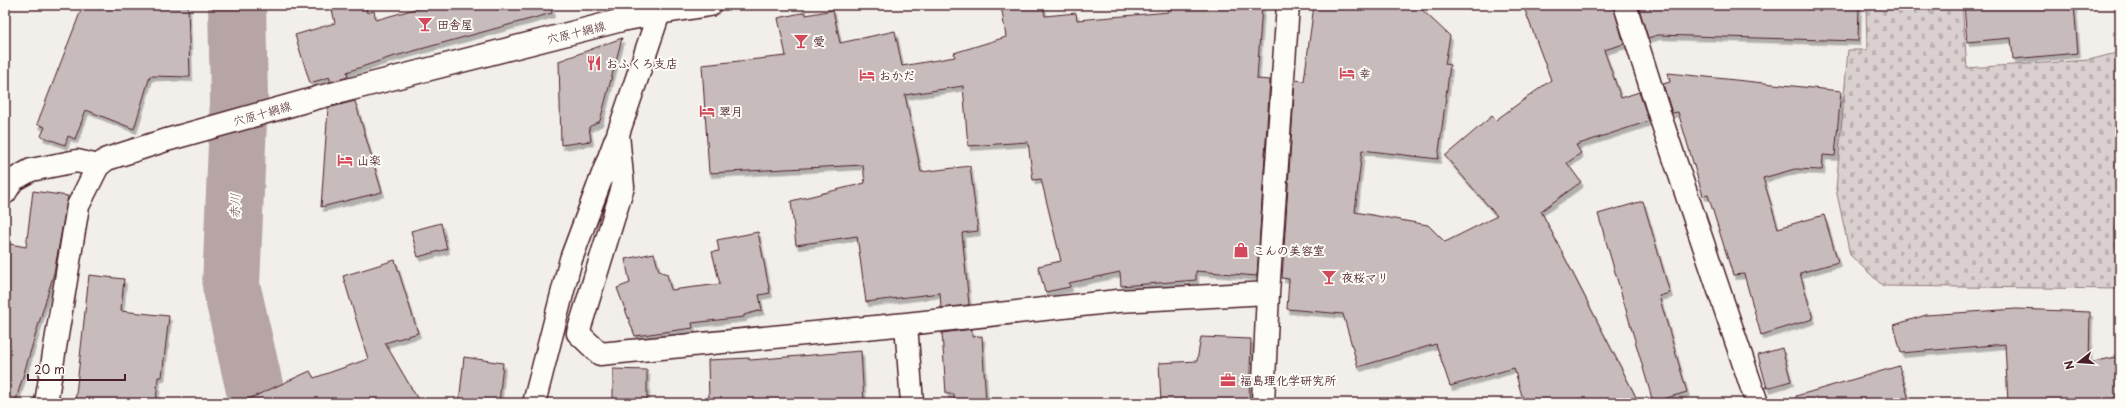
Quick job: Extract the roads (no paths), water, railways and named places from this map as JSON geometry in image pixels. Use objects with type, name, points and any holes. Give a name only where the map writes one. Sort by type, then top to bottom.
[{"type":"street","name":"穴原十綱線","points":[[98,166],[107,159],[163,141],[320,97],[615,22],[660,9],[710,5]]},
{"type":"street","points":[[1263,403],[1268,292],[1288,5]]},
{"type":"street","points":[[1625,5],[1659,114],[1757,403]]},
{"type":"street","points":[[534,403],[571,259],[618,134],[660,9]]},
{"type":"street","points":[[618,134],[623,187],[578,333],[600,354],[906,324],[1118,301],[1268,292]]},
{"type":"street","points":[[5,193],[14,180],[31,170],[77,161],[98,166],[78,206],[46,403]]},
{"type":"street","points":[[906,324],[912,403]]},
{"type":"waterway","name":"赤川","points":[[237,5],[239,98],[231,285],[258,403]]},
{"type":"place","name":"田舎屋","points":[[425,24]]},
{"type":"place","name":"愛","points":[[801,41]]},
{"type":"place","name":"おふくろ支店","points":[[594,63]]},
{"type":"place","name":"幸","points":[[1347,73]]},
{"type":"place","name":"おかだ","points":[[867,75]]},
{"type":"place","name":"翠月","points":[[707,111]]},
{"type":"place","name":"山楽","points":[[345,160]]},
{"type":"place","name":"こんの美容室","points":[[1241,250]]},
{"type":"place","name":"夜桜マリ","points":[[1329,277]]},
{"type":"place","name":"福島理化学研究所","points":[[1228,380]]}]
